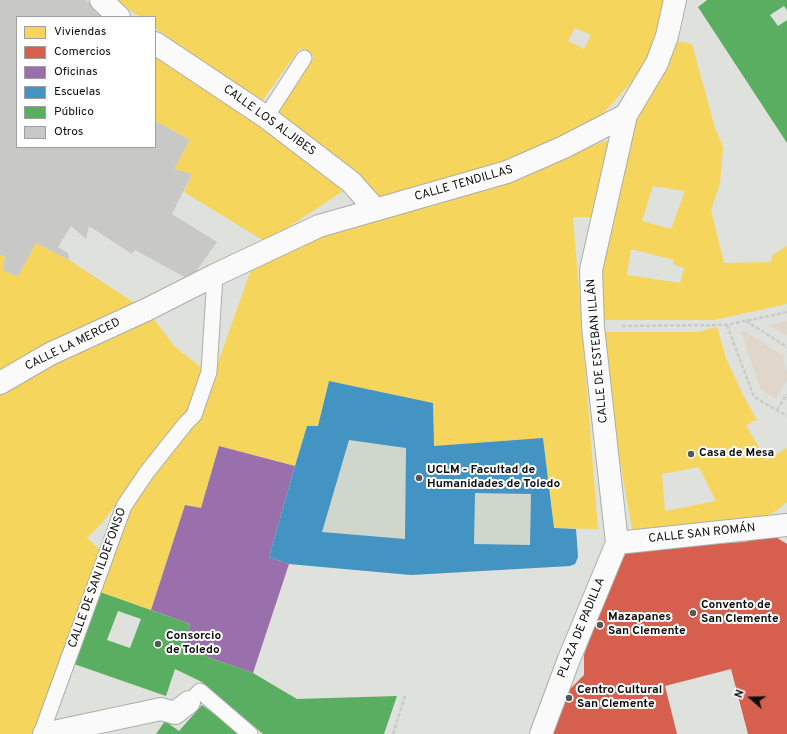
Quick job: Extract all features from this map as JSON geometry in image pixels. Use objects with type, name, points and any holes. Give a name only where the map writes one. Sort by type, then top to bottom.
[{"type":"street","points":[[101,0],[118,16]]},
{"type":"street","points":[[626,115],[657,63],[667,36],[675,0]]},
{"type":"street","name":"CALLE LOS ALJIBES","points":[[156,44],[266,117],[351,182],[375,209]]},
{"type":"street","name":"CALLE TENDILLAS","points":[[215,275],[319,226],[507,172],[564,147],[626,115]]},
{"type":"street","name":"CALLE DE ESTEBAN ILLÁN","points":[[617,543],[593,327],[591,270],[626,115]]},
{"type":"street","name":"CALLE LA MERCED","points":[[0,383],[50,354],[148,309],[215,275]]},
{"type":"street","name":"CALLE SAN ROMÁN","points":[[617,543],[787,524]]},
{"type":"street","name":"PLAZA DE PADILLA","points":[[541,734],[548,712],[617,543]]},
{"type":"street","points":[[44,734],[161,709],[175,713],[189,702]]},
{"type":"lane","points":[[266,117],[304,58]]},
{"type":"lane","name":"CALLE DE SAN ILDEFONSO","points":[[41,734],[124,506],[147,472],[194,415],[209,372],[215,275]]},
{"type":"lane","points":[[189,702],[200,691],[250,734]]},
{"type":"path","points":[[593,327],[727,325],[787,312]]},
{"type":"path","points":[[746,321],[787,347]]},
{"type":"path","points":[[727,325],[754,397],[787,416]]},
{"type":"path","points":[[777,410],[787,394]]},
{"type":"path","points":[[393,734],[406,696]]},
{"type":"shaded area","points":[[787,321],[787,336],[769,325]]},
{"type":"shaded area","points":[[744,331],[784,356],[783,360],[787,372],[787,380],[775,399],[761,390],[741,332]]},
{"type":"shaded area","name":"UCLM - Facultad de Humanidades de Toledo","points":[[329,381],[549,489],[554,528],[576,529],[578,557],[575,564],[570,566],[411,575],[289,564]]},
{"type":"building: Viviendas","points":[[116,0],[665,0],[660,21],[645,67],[597,120],[508,165],[375,200],[270,118],[314,57],[300,48],[260,104],[156,29],[156,16],[139,16]],"holes":[[[575,28],[591,35],[584,49],[568,41]]]},
{"type":"building: Viviendas","points":[[671,40],[692,44],[715,128],[723,147],[720,183],[711,210],[724,263],[772,262],[771,256],[787,246],[787,304],[714,320],[604,320],[599,280],[624,154],[645,98]],"holes":[[[653,186],[685,191],[671,229],[642,221]],[[631,249],[674,260],[673,264],[684,268],[680,283],[627,275]]]},
{"type":"building: Viviendas","points":[[156,56],[310,159],[346,189],[266,242],[184,192],[192,174],[174,169],[190,140],[156,122]]},
{"type":"building: Viviendas","points":[[609,140],[591,217],[573,217],[598,529],[554,528],[543,438],[434,446],[433,403],[329,381],[318,426],[307,426],[295,466],[219,446],[201,508],[185,505],[151,610],[100,592],[121,528],[146,481],[183,433],[195,427],[252,267],[321,233],[509,176]]},
{"type":"building: Viviendas","points":[[36,243],[69,260],[136,304],[0,378],[0,255],[5,255],[3,271],[18,276]]},
{"type":"building: Viviendas","points":[[153,318],[175,347],[202,368],[188,413],[148,461],[102,523],[87,538],[100,550],[34,734],[0,734],[0,388]]},
{"type":"building: Viviendas","name":"Casa de Mesa","points":[[717,327],[726,358],[743,395],[757,420],[746,425],[766,460],[787,448],[787,502],[776,511],[756,521],[633,534],[610,406],[601,332],[697,332]],"holes":[[[699,467],[716,501],[665,511],[662,474]]]},
{"type":"building: Comercios","name":"Convento de San Clemente","points":[[774,536],[787,544],[787,734],[748,734],[731,669],[665,686],[677,734],[551,734],[566,693],[584,675],[584,655],[615,572],[628,550],[744,542]]},
{"type":"building: Oficinas","points":[[219,446],[295,466],[269,557],[289,564],[253,673],[182,648],[190,624],[151,610],[185,505],[201,508]]},
{"type":"building: Escuelas","name":"UCLM - Facultad de Humanidades de Toledo","points":[[329,381],[433,403],[434,446],[543,438],[554,528],[576,529],[578,557],[575,564],[570,566],[411,575],[289,564],[269,557],[307,426],[318,426]],"holes":[[[349,440],[406,448],[405,539],[322,532]],[[475,493],[531,494],[530,545],[474,544]]]},
{"type":"building: Público","points":[[707,0],[787,0],[787,10],[784,6],[770,15],[778,26],[787,20],[787,143],[698,7]]},
{"type":"building: Público","points":[[100,592],[190,624],[182,648],[253,673],[297,699],[397,696],[384,734],[263,734],[202,682],[175,669],[166,696],[74,664]],"holes":[[[118,611],[141,619],[130,648],[107,640]]]},
{"type":"building: Público","points":[[202,705],[241,734],[156,734],[165,721],[179,731]]},
{"type":"building: Otros","points":[[0,0],[85,0],[111,16],[16,16],[16,148],[156,148],[156,122],[190,140],[174,169],[192,174],[172,214],[217,242],[190,280],[135,250],[132,254],[89,226],[86,239],[71,226],[58,247],[68,253],[69,260],[36,243],[18,276],[3,271],[5,255],[0,255]]},
{"type":"place","name":"Casa de Mesa","points":[[691,454]]},
{"type":"place","name":"UCLM - Facultad de Humanidades de Toledo","points":[[419,478]]},
{"type":"place","name":"Convento de San Clemente","points":[[693,613]]},
{"type":"place","name":"Mazapanes San Clemente","points":[[600,625]]},
{"type":"place","name":"Consorcio de Toledo","points":[[158,644]]},
{"type":"place","name":"Centro Cultural San Clemente","points":[[569,698]]}]
